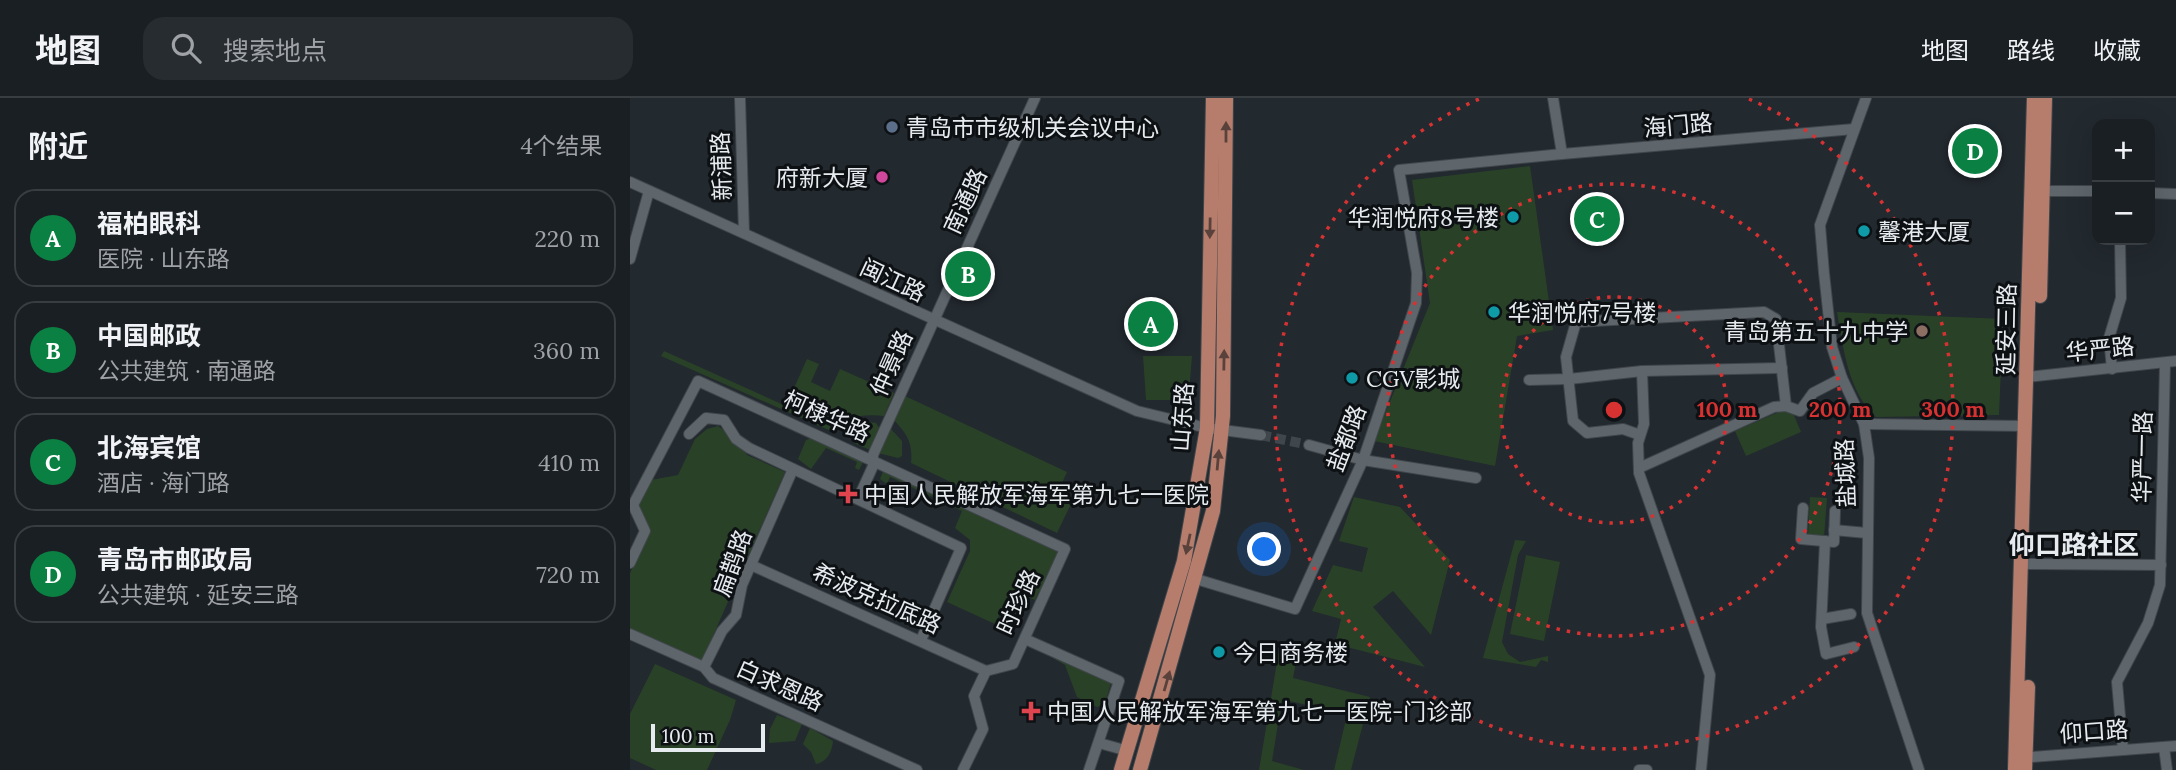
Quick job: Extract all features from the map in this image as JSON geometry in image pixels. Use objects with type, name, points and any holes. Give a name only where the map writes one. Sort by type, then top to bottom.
[{"type":"main road","name":"山东路","points":[[1121,770],[1184,561],[1207,428],[1213,98]]},
{"type":"main road","name":"山东路","points":[[1140,770],[1213,511],[1222,428],[1226,98]]},
{"type":"main road","name":"延安三路","points":[[2020,764],[2037,191],[2034,98]]},
{"type":"main road","name":"延安三路","points":[[2037,191],[2045,98]]},
{"type":"main road","name":"延安三路","points":[[2026,564],[2026,426],[2033,377]]},
{"type":"street","name":"新浦路","points":[[740,98],[744,233]]},
{"type":"street","name":"南通路","points":[[933,321],[1035,98]]},
{"type":"street","points":[[1553,98],[1562,154]]},
{"type":"street","name":"盐城路","points":[[1866,98],[1820,225],[1832,347],[1842,378],[1864,424],[1868,458],[1867,612],[1919,770]]},
{"type":"street","name":"海门路","points":[[1562,154],[1854,130]]},
{"type":"street","name":"盐都路","points":[[1196,579],[1295,609],[1363,460],[1416,303],[1417,273],[1399,170],[1562,154]]},
{"type":"street","name":"闽江路","points":[[630,182],[1137,411],[1207,428],[1261,435]]},
{"type":"street","points":[[630,259],[649,191]]},
{"type":"street","points":[[2037,191],[2092,191]]},
{"type":"street","points":[[2155,193],[2176,194]]},
{"type":"street","points":[[2112,369],[2109,338],[2121,298],[2120,245]]},
{"type":"street","points":[[1640,435],[1623,429],[1587,433],[1573,421],[1566,357],[1576,322],[1765,312],[1776,319],[1786,406]]},
{"type":"street","name":"仲景路","points":[[858,499],[933,321]]},
{"type":"street","name":"华严路","points":[[2033,377],[2170,363]]},
{"type":"street","name":"华严一路","points":[[2123,750],[2117,682],[2148,623],[2160,585],[2170,363]]},
{"type":"street","points":[[1529,380],[1569,379],[1642,371],[1782,368]]},
{"type":"street","points":[[1642,371],[1643,424],[1639,468],[1710,675],[1701,770]]},
{"type":"street","points":[[1639,468],[1774,407],[1786,406],[1800,411],[1813,393],[1842,378]]},
{"type":"street","name":"柯棣华路","points":[[630,563],[645,531],[633,505],[698,381],[1065,549]]},
{"type":"street","points":[[689,435],[706,418],[717,417],[724,420],[741,444],[961,548],[921,640]]},
{"type":"street","points":[[1864,424],[2026,426]]},
{"type":"street","points":[[1309,445],[1363,460],[1476,478]]},
{"type":"street","name":"扁鹊路","points":[[704,667],[722,631],[736,615],[742,584],[793,469]]},
{"type":"street","points":[[1803,508],[1801,539],[1834,542],[1835,511]]},
{"type":"street","points":[[1834,530],[1867,533]]},
{"type":"street","points":[[1825,541],[1822,619],[1826,654],[1854,648]]},
{"type":"street","name":"时珍路","points":[[986,671],[1013,664],[1065,549]]},
{"type":"street","points":[[2026,564],[2161,565]]},
{"type":"street","name":"希波克拉底路","points":[[751,565],[986,671]]},
{"type":"street","points":[[1822,619],[1851,614]]},
{"type":"street","name":"白求恩路","points":[[630,634],[704,667],[713,678],[917,770]]},
{"type":"street","points":[[1025,639],[1119,681],[1089,770]]},
{"type":"street","points":[[963,770],[983,729],[974,696],[986,671]]},
{"type":"street","points":[[1099,743],[1128,751]]},
{"type":"street","points":[[2166,770],[2170,747]]},
{"type":"street","name":"仰口路","points":[[2020,764],[2123,750],[2170,747]]},
{"type":"street","points":[[1639,770],[1647,770]]},
{"type":"green space","points":[[1530,166],[1553,330],[1517,336],[1495,466],[1374,441],[1430,303],[1412,180]]},
{"type":"green space","name":"青岛第五十九中学","points":[[1837,312],[2003,319],[1999,415],[1876,417],[1859,395],[1853,382]]},
{"type":"green space","points":[[664,351],[786,406],[807,359],[819,364],[811,382],[830,391],[840,369],[894,393],[884,416],[855,417],[842,422],[831,431],[661,356]]},
{"type":"green space","points":[[1143,356],[1192,356],[1189,393],[1178,400],[1146,400]]},
{"type":"green space","points":[[905,396],[1067,472],[1056,496],[1071,504],[1057,533],[911,463],[908,439],[894,420]]},
{"type":"green space","points":[[1786,409],[1793,413],[1801,432],[1746,456],[1735,431]]},
{"type":"green space","points":[[876,423],[880,429],[870,450],[854,443],[852,437],[857,426]]},
{"type":"green space","points":[[718,426],[733,437],[747,455],[785,472],[702,661],[630,630],[630,573],[651,531],[638,505],[651,480],[678,475],[695,439],[707,429]]},
{"type":"green space","points":[[891,429],[902,441],[902,456],[898,458],[878,453],[887,431]]},
{"type":"green space","points":[[815,437],[864,460],[859,470],[855,468],[857,462],[826,448],[811,469],[798,459],[806,440]]},
{"type":"green space","points":[[884,469],[1061,550],[1042,592],[1039,591],[1035,600],[1011,590],[995,624],[947,602],[970,551],[970,540],[955,528],[962,511],[890,477],[887,484],[880,479]]},
{"type":"green space","points":[[1354,497],[1400,507],[1450,560],[1431,635],[1393,591],[1373,607],[1425,667],[1335,644],[1341,619],[1312,611],[1333,565],[1362,572],[1368,548],[1339,541]]},
{"type":"green space","points":[[1810,497],[1827,498],[1824,537],[1808,536]]},
{"type":"green space","points":[[1515,540],[1526,541],[1518,555],[1502,642],[1508,654],[1520,662],[1548,656],[1548,662],[1541,660],[1536,667],[1483,658]]},
{"type":"green space","points":[[1526,555],[1560,562],[1544,641],[1510,634]]},
{"type":"green space","points":[[1279,650],[1298,652],[1293,678],[1370,697],[1351,770],[1334,770],[1347,715],[1282,699],[1272,761],[1304,770],[1259,770]]},
{"type":"green space","points":[[1053,653],[1111,683],[1105,703],[1097,707],[1077,697],[1065,665],[1051,657]]},
{"type":"green space","points":[[655,664],[736,700],[730,720],[707,770],[656,770],[630,758],[630,714]]},
{"type":"green space","points":[[777,715],[802,724],[795,741],[769,743],[770,729]]},
{"type":"green space","points":[[810,728],[833,741],[828,756],[816,764],[811,752],[803,744]]},
{"type":"tunnel","points":[[1261,435],[1309,445]]},
{"type":"place","name":"青岛市市级机关会议中心","points":[[892,127]]},
{"type":"place","name":"青岛市邮政局","points":[[1975,151]]},
{"type":"place","name":"府新大厦","points":[[882,177]]},
{"type":"place","name":"华润悦府8号楼","points":[[1513,217]]},
{"type":"place","name":"北海宾馆","points":[[1597,219]]},
{"type":"place","name":"馨港大厦","points":[[1864,231]]},
{"type":"place","name":"中国邮政","points":[[968,274]]},
{"type":"place","name":"华润悦府7号楼","points":[[1494,312]]},
{"type":"place","name":"福柏眼科","points":[[1151,324]]},
{"type":"place","name":"青岛第五十九中学","points":[[1922,331]]},
{"type":"place","name":"CGV影城","points":[[1352,378]]},
{"type":"place","name":"中国人民解放军海军第九七一医院","points":[[848,494]]},
{"type":"place","name":"今日商务楼","points":[[1219,652]]},
{"type":"place","name":"中国人民解放军海军第九七一医院-门诊部","points":[[1031,711]]},
{"type":"district","name":"仰口路社区","points":[[2074,544]]}]
